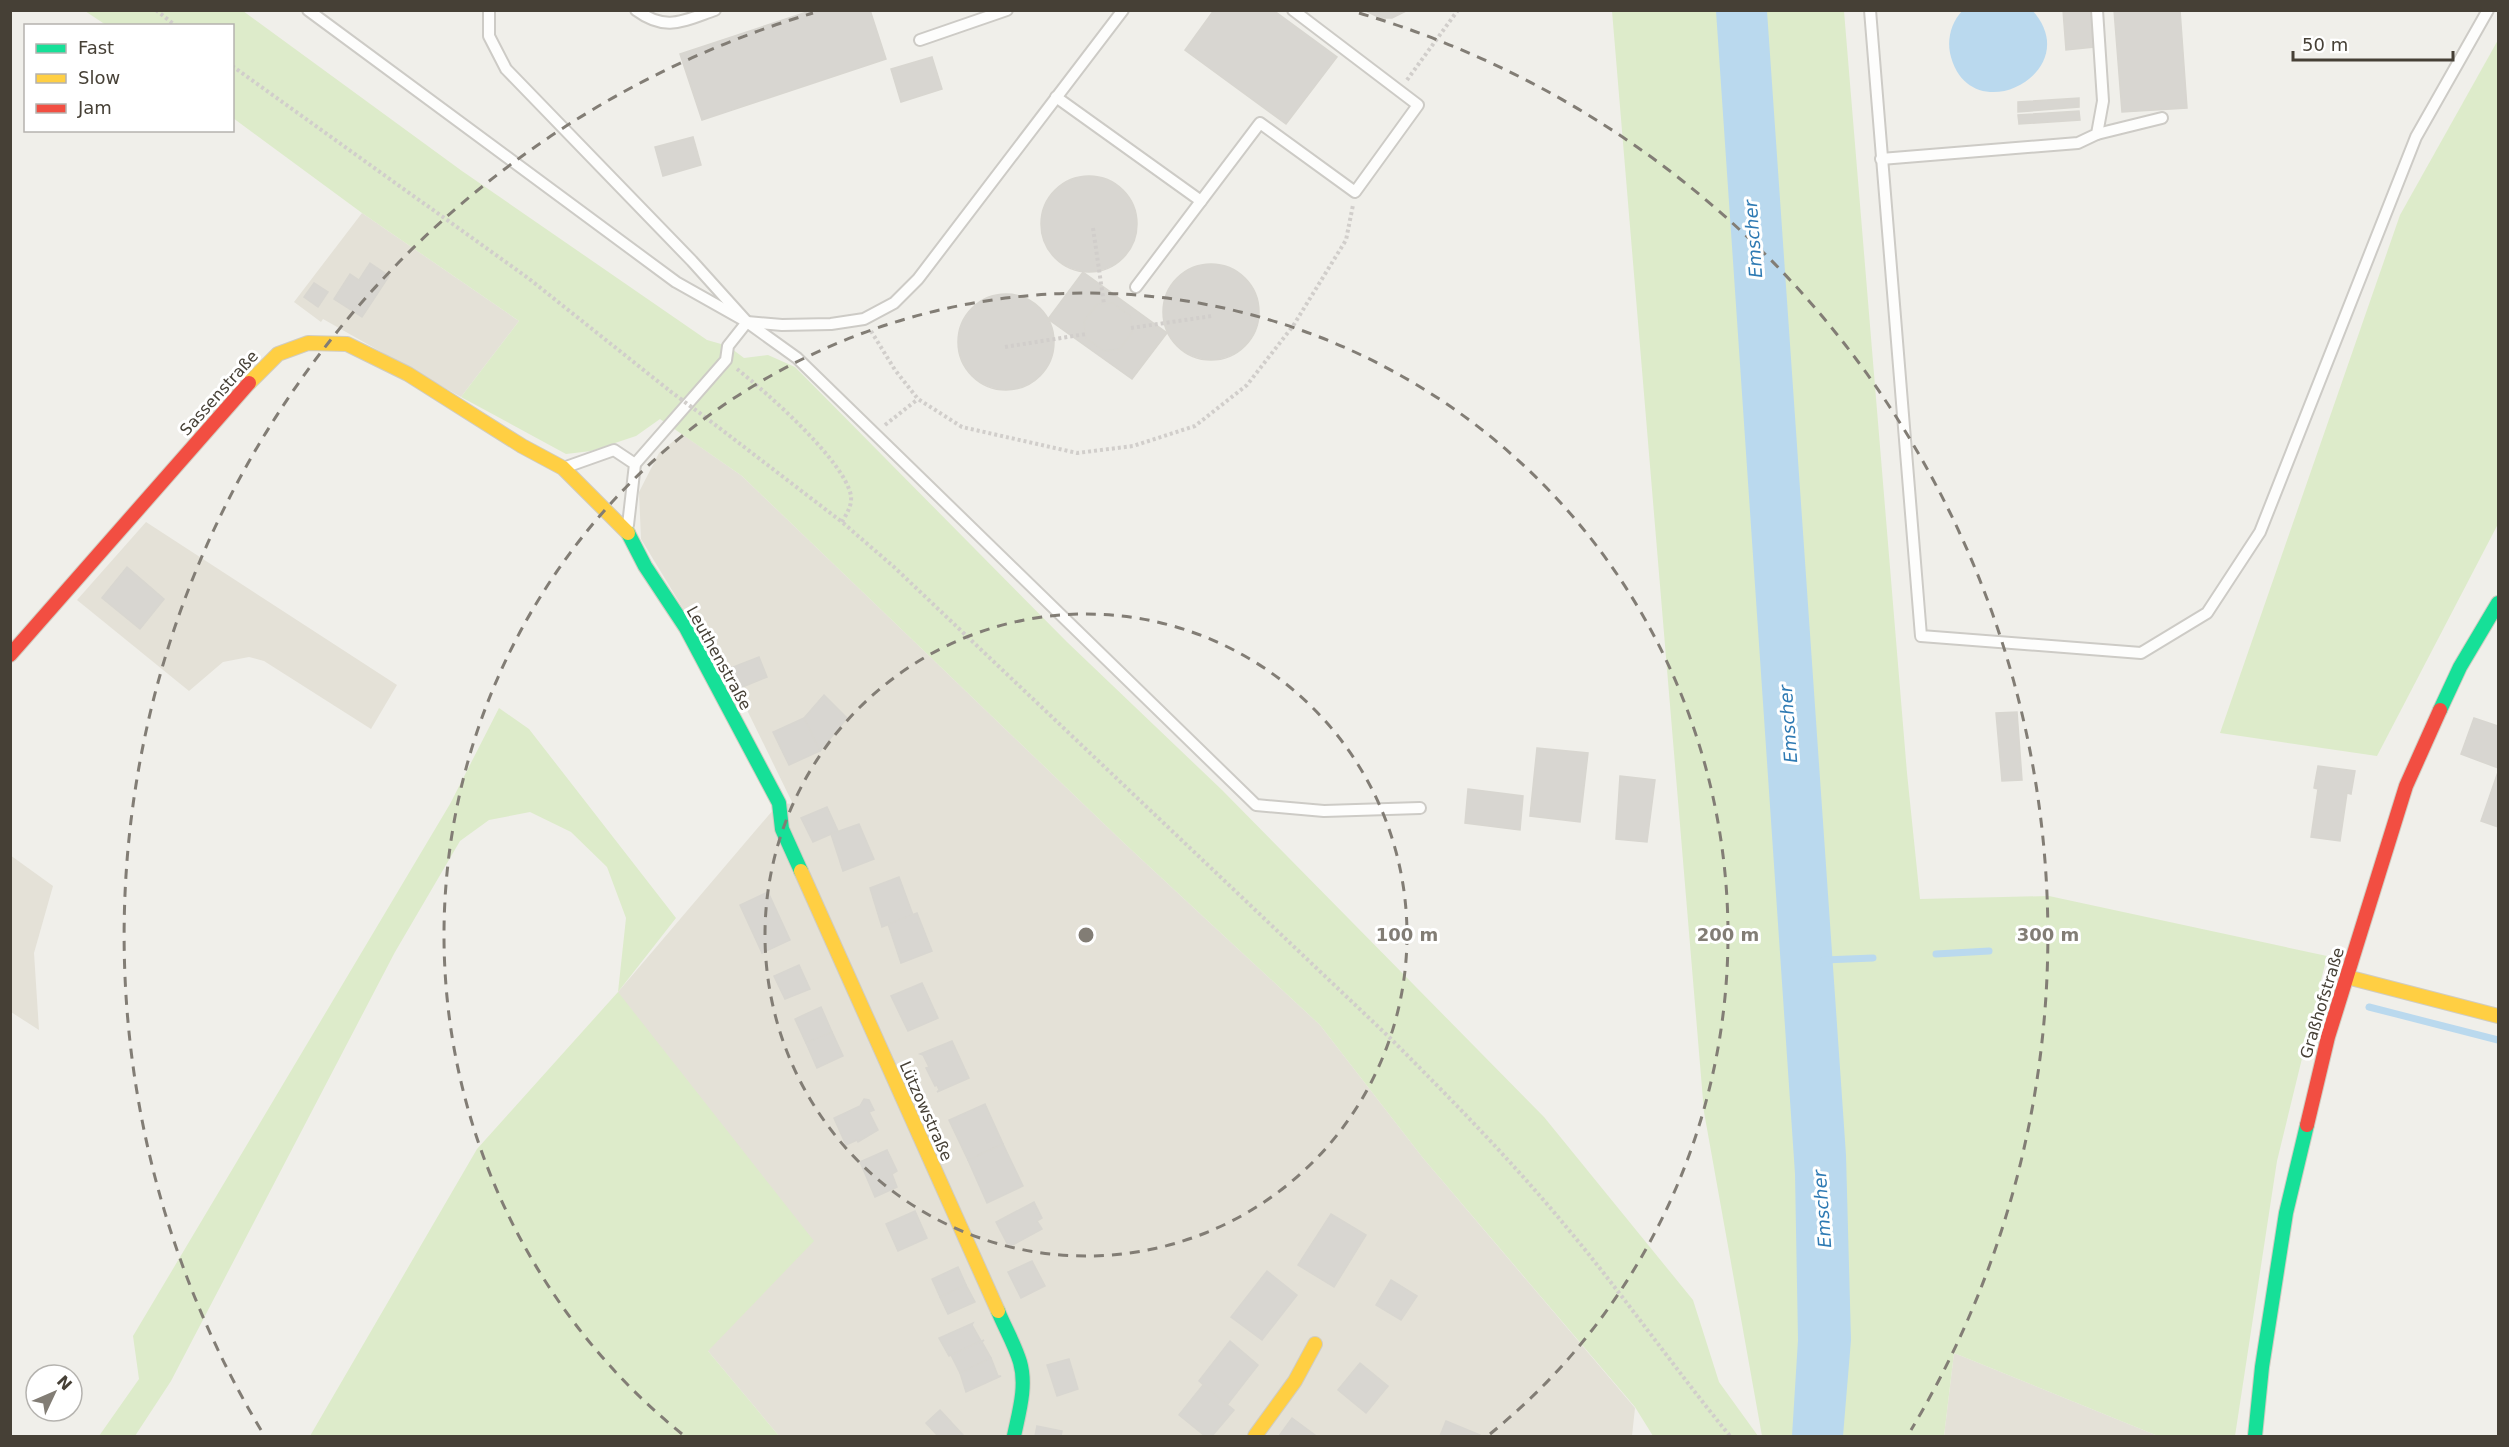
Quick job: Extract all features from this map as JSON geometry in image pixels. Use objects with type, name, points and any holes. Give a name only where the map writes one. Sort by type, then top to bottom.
[{"type":"street","name":"Sassenstraße","points":[[10,655],[261,369],[278,354],[308,344],[347,344],[408,374],[522,446],[563,468],[627,531]]},
{"type":"street","name":"Leuthenstraße","points":[[627,531],[645,566],[686,628],[779,803]]},
{"type":"street","name":"Graßhofstraße","points":[[2255,1437],[2262,1367],[2286,1213],[2312,1098],[2347,977],[2406,786],[2460,667],[2499,603]]},
{"type":"street","name":"Lützowstraße","points":[[779,803],[782,829],[1020,1361],[1024,1374],[1024,1390],[1014,1437]]},
{"type":"street","points":[[2347,977],[2499,1016]]},
{"type":"street","points":[[1255,1437],[1295,1382],[1315,1344]]},
{"type":"lane","points":[[308,10],[676,282],[747,322],[797,358],[1256,805],[1324,811],[1420,808]]},
{"type":"lane","points":[[489,10],[489,36],[506,69],[692,261],[747,322],[782,326],[831,324],[864,319],[894,303],[918,279],[1123,10]]},
{"type":"lane","points":[[636,10],[650,21],[673,25],[715,10]]},
{"type":"lane","points":[[920,40],[1006,10]]},
{"type":"lane","points":[[1136,287],[1260,123],[1355,192],[1418,105],[1293,10]]},
{"type":"lane","points":[[1870,10],[1921,636],[2141,653],[2207,613],[2260,532],[2416,137],[2488,10]]},
{"type":"lane","points":[[2097,10],[2103,101],[2097,134]]},
{"type":"lane","points":[[1056,97],[1201,201]]},
{"type":"lane","points":[[1881,159],[2078,143],[2097,134],[2162,118]]},
{"type":"lane","points":[[627,531],[636,464],[726,360],[728,346],[747,322]]},
{"type":"lane","points":[[563,468],[614,450],[636,464]]},
{"type":"path","points":[[156,10],[174,24]]},
{"type":"path","points":[[1399,91],[1458,10]]},
{"type":"path","points":[[234,67],[528,278],[670,392],[842,522],[935,605],[1247,900],[1460,1108],[1569,1230],[1728,1436]]},
{"type":"path","points":[[864,319],[895,370],[918,399],[962,426],[1077,453],[1133,446],[1195,426],[1247,385],[1293,326],[1346,240],[1355,192]]},
{"type":"path","points":[[1093,228],[1104,304]]},
{"type":"path","points":[[1131,327],[1212,316]]},
{"type":"path","points":[[1005,347],[1086,334]]},
{"type":"path","points":[[726,360],[785,412],[842,475],[850,495],[851,506],[842,522]]},
{"type":"path","points":[[875,433],[918,399]]},
{"type":"shaded area","points":[[362,213],[519,321],[461,397],[323,319],[321,322],[294,302]]},
{"type":"shaded area","points":[[682,434],[742,476],[1124,843],[1320,1025],[1423,1158],[1635,1408],[1632,1436],[779,1436],[708,1351],[618,992],[779,803],[793,804],[726,667],[704,643],[641,539],[639,492],[659,453]]},
{"type":"shaded area","points":[[146,522],[397,685],[371,729],[264,661],[249,657],[223,662],[189,691],[77,600]]},
{"type":"shaded area","points":[[10,855],[53,886],[34,953],[39,1030],[11,1012]]},
{"type":"shaded area","points":[[1954,1353],[2158,1436],[1944,1436]]},
{"type":"green space","points":[[85,11],[243,11],[462,171],[707,340],[728,346],[744,358],[768,355],[795,367],[1067,642],[1222,790],[1544,1117],[1693,1300],[1719,1382],[1758,1436],[1653,1436],[1635,1407],[1423,1158],[1320,1025],[1124,843],[742,476],[660,419],[636,436],[591,451],[566,454],[461,397],[519,321],[362,213],[234,119],[234,24],[104,24]]},
{"type":"green space","points":[[1612,11],[1844,11],[1907,773],[1920,899],[2049,896],[2327,956],[2277,1161],[2235,1436],[2158,1436],[1954,1353],[1944,1436],[1762,1436],[1704,1112]]},
{"type":"green space","points":[[2498,40],[2498,524],[2377,756],[2220,733],[2400,215]]},
{"type":"green space","points":[[499,708],[529,729],[676,918],[618,992],[626,918],[607,867],[571,832],[530,812],[489,820],[460,841],[395,952],[171,1381],[135,1436],[99,1436],[139,1379],[133,1336],[450,804]]},
{"type":"green space","points":[[618,992],[814,1241],[708,1351],[779,1436],[310,1436],[477,1149]]},
{"type":"water","points":[[2032,10],[2046,33],[2046,54],[2036,72],[2019,85],[1999,92],[1978,90],[1961,77],[1950,53],[1949,41],[1955,20],[1962,11]]},
{"type":"water","name":"Emscher","points":[[1716,11],[1767,11],[1846,1155],[1851,1340],[1843,1436],[1792,1436],[1798,1340],[1795,1174]]},
{"type":"building","points":[[813,10],[870,10],[886,59],[702,120],[680,54]]},
{"type":"building","points":[[1214,10],[1273,10],[1337,57],[1286,124],[1185,50]]},
{"type":"building","points":[[1364,10],[1408,10],[1392,18],[1380,18]]},
{"type":"building","points":[[2063,10],[2091,10],[2094,47],[2066,50]]},
{"type":"building","points":[[2114,10],[2180,10],[2187,108],[2122,112]]},
{"type":"building","points":[[932,57],[942,89],[901,102],[891,69]]},
{"type":"building","points":[[2079,98],[2079,107],[2018,112],[2018,102]]},
{"type":"building","points":[[2079,111],[2080,120],[2019,124],[2018,115]]},
{"type":"building","points":[[693,137],[701,165],[663,176],[655,147]]},
{"type":"building","points":[[1089,176],[1107,180],[1123,190],[1133,206],[1137,224],[1133,242],[1123,258],[1107,268],[1089,272],[1071,268],[1055,258],[1045,242],[1041,224],[1045,206],[1055,190],[1071,180]]},
{"type":"building","points":[[370,263],[389,276],[362,317],[334,299],[350,274],[359,280]]},
{"type":"building","points":[[1211,264],[1229,268],[1245,278],[1255,294],[1259,312],[1255,330],[1245,346],[1229,356],[1211,360],[1193,356],[1177,346],[1167,330],[1163,312],[1167,294],[1177,278],[1193,268]]},
{"type":"building","points":[[1083,272],[1167,333],[1132,379],[1048,319]]},
{"type":"building","points":[[314,283],[328,292],[318,307],[304,297]]},
{"type":"building","points":[[1006,294],[1024,298],[1040,308],[1050,324],[1054,342],[1050,360],[1040,376],[1024,386],[1006,390],[988,386],[972,376],[962,360],[958,342],[962,324],[972,308],[988,298]]},
{"type":"building","points":[[1113,303],[1130,316],[1132,332],[1120,349],[1104,351],[1086,338],[1084,321],[1097,304]]},
{"type":"building","points":[[127,567],[164,599],[140,629],[102,598]]},
{"type":"building","points":[[759,657],[767,677],[740,688],[731,668]]},
{"type":"building","points":[[824,695],[847,718],[820,751],[804,718]]},
{"type":"building","points":[[2017,712],[2022,780],[2002,781],[1996,713]]},
{"type":"building","points":[[804,718],[820,751],[789,765],[773,732]]},
{"type":"building","points":[[2474,718],[2498,726],[2498,768],[2461,754]]},
{"type":"building","points":[[1537,748],[1588,753],[1580,822],[1530,816]]},
{"type":"building","points":[[2318,766],[2355,771],[2351,794],[2347,793],[2340,841],[2311,837],[2318,789],[2314,788]]},
{"type":"building","points":[[2498,772],[2498,827],[2481,821]]},
{"type":"building","points":[[1620,776],[1655,780],[1647,842],[1616,839]]},
{"type":"building","points":[[1468,789],[1523,796],[1520,830],[1465,823]]},
{"type":"building","points":[[827,807],[838,831],[813,842],[801,818]]},
{"type":"building","points":[[859,824],[874,859],[843,871],[831,834]]},
{"type":"building","points":[[899,877],[913,915],[882,927],[870,888]]},
{"type":"building","points":[[768,892],[790,940],[762,953],[740,905]]},
{"type":"building","points":[[917,913],[932,951],[901,963],[888,924]]},
{"type":"building","points":[[799,965],[810,989],[785,999],[774,976]]},
{"type":"building","points":[[922,983],[938,1018],[908,1031],[891,996]]},
{"type":"building","points":[[821,1007],[832,1032],[806,1043],[795,1019]]},
{"type":"building","points":[[832,1032],[843,1056],[817,1068],[806,1043]]},
{"type":"building","points":[[952,1041],[969,1078],[937,1092],[939,1090],[937,1085],[935,1086],[926,1068],[929,1067],[923,1055],[920,1054]]},
{"type":"building","points":[[864,1099],[869,1100],[874,1110],[869,1112],[878,1130],[858,1142],[857,1140],[846,1145],[834,1118],[860,1106]]},
{"type":"building","points":[[985,1104],[1003,1144],[968,1160],[949,1120]]},
{"type":"building","points":[[1003,1144],[1023,1186],[987,1203],[968,1160]]},
{"type":"building","points":[[887,1150],[897,1171],[892,1174],[897,1187],[875,1197],[860,1162]]},
{"type":"building","points":[[1034,1202],[1042,1218],[1037,1221],[1042,1229],[1009,1247],[996,1222]]},
{"type":"building","points":[[915,1211],[927,1238],[898,1251],[886,1224]]},
{"type":"building","points":[[1331,1214],[1366,1235],[1334,1287],[1298,1265]]},
{"type":"building","points":[[1032,1261],[1045,1286],[1021,1298],[1008,1272]]},
{"type":"building","points":[[958,1267],[966,1285],[940,1297],[932,1279]]},
{"type":"building","points":[[1267,1271],[1297,1295],[1262,1340],[1231,1317]]},
{"type":"building","points":[[1391,1280],[1417,1296],[1401,1320],[1376,1305]]},
{"type":"building","points":[[966,1285],[975,1302],[948,1314],[940,1297]]},
{"type":"building","points":[[973,1323],[981,1341],[949,1356],[939,1338]]},
{"type":"building","points":[[984,1340],[982,1342],[991,1358],[960,1373],[951,1355]]},
{"type":"building","points":[[1230,1341],[1258,1365],[1227,1405],[1199,1381]]},
{"type":"building","points":[[991,1358],[998,1376],[1001,1376],[966,1392],[960,1373]]},
{"type":"building","points":[[1069,1359],[1078,1389],[1057,1396],[1047,1365]]},
{"type":"building","points":[[1360,1363],[1388,1386],[1366,1413],[1338,1390]]},
{"type":"building","points":[[1203,1385],[1234,1410],[1212,1436],[1205,1436],[1179,1415]]},
{"type":"building","points":[[940,1410],[962,1436],[938,1436],[926,1423]]},
{"type":"building","points":[[1292,1418],[1315,1435],[1279,1436]]},
{"type":"building","points":[[1446,1421],[1480,1435],[1480,1436],[1440,1436]]},
{"type":"building","points":[[1037,1426],[1062,1431],[1061,1436],[1035,1436]]},
{"type":"waterway","points":[[1936,954],[1989,951]]},
{"type":"waterway","points":[[1824,960],[1873,958]]},
{"type":"waterway","points":[[2369,1007],[2498,1040]]},
{"type":"traffic: fast","points":[[628,533],[645,566],[686,628],[779,803],[782,829],[801,871]]},
{"type":"traffic: fast","points":[[2440,710],[2460,667],[2498,603]]},
{"type":"traffic: fast","points":[[2255,1436],[2262,1367],[2286,1213],[2307,1125]]},
{"type":"traffic: fast","points":[[998,1311],[1022,1371],[1022,1399],[1014,1436]]},
{"type":"traffic: slow","points":[[249,383],[278,354],[308,343],[347,344],[408,374],[522,446],[563,468],[628,533]]},
{"type":"traffic: slow","points":[[801,871],[998,1311]]},
{"type":"traffic: slow","points":[[2347,977],[2498,1016]]},
{"type":"traffic: slow","points":[[1255,1436],[1295,1381],[1315,1344]]},
{"type":"traffic: jam","points":[[10,655],[249,383]]},
{"type":"traffic: jam","points":[[2307,1125],[2328,1037],[2406,786],[2440,710]]}]
